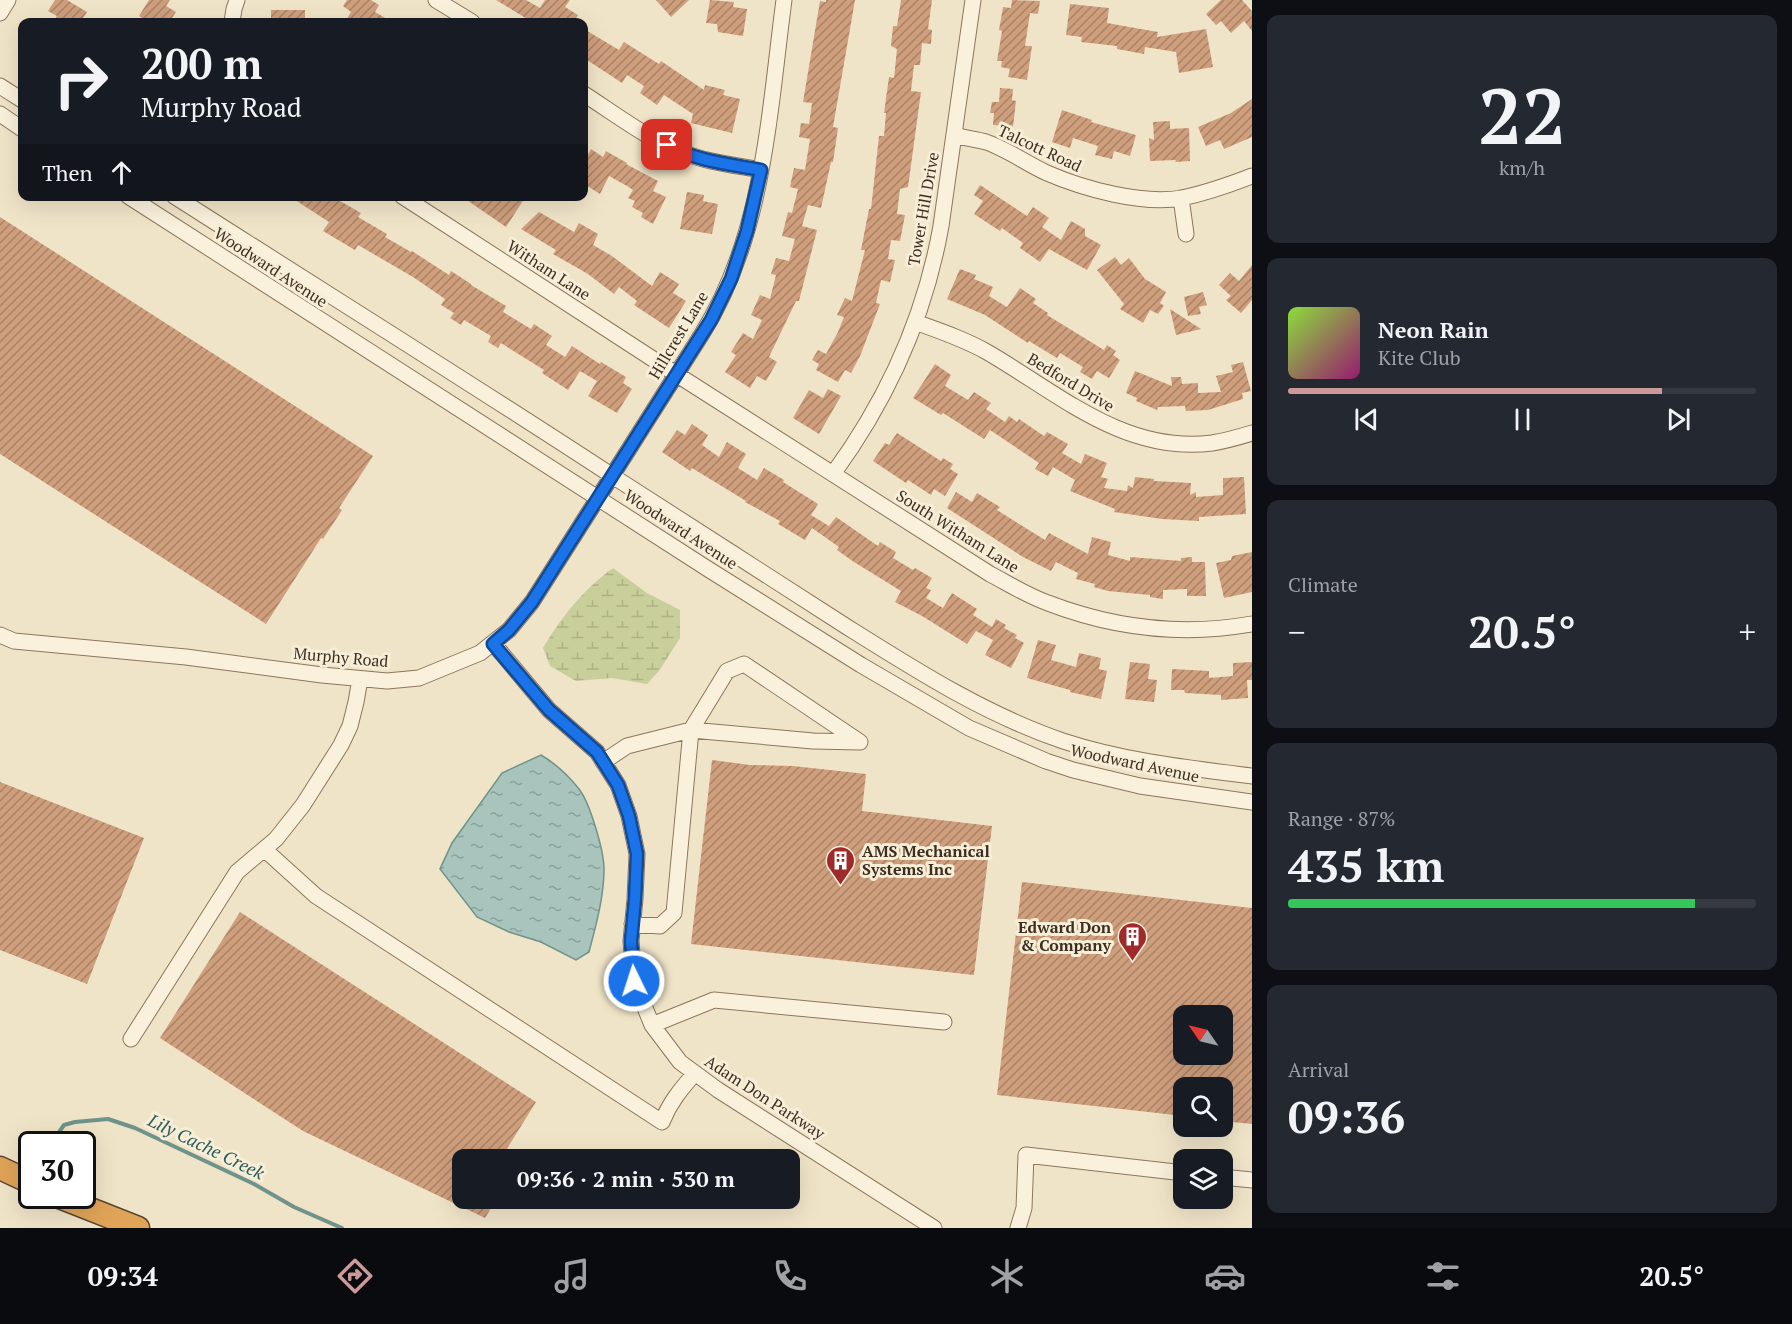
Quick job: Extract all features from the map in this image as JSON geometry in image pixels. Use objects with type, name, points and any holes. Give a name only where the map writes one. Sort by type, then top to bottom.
[{"type":"highway","points":[[0,1168],[18,1176]]},
{"type":"highway","points":[[81,1209],[115,1228]]},
{"type":"highway","points":[[90,1209],[138,1228]]},
{"type":"street","points":[[0,13],[8,0]]},
{"type":"street","points":[[233,18],[237,0]]},
{"type":"street","name":"Hillcrest Lane","points":[[599,498],[711,320],[731,279],[747,231],[761,170],[784,0]]},
{"type":"street","name":"Tower Hill Drive","points":[[833,474],[873,415],[901,358],[937,251],[973,0]]},
{"type":"street","points":[[446,3],[467,18]]},
{"type":"street","points":[[0,86],[18,97]]},
{"type":"street","points":[[588,96],[678,151],[761,170]]},
{"type":"street","points":[[0,114],[18,126]]},
{"type":"street","name":"Talcott Road","points":[[954,135],[986,142],[1026,163],[1078,185],[1132,196],[1159,199],[1181,198],[1225,187],[1252,176]]},
{"type":"street","points":[[1181,198],[1186,234]]},
{"type":"street","name":"Woodward Avenue","points":[[136,201],[717,575],[861,665],[969,728],[1074,770],[1140,786],[1252,802]]},
{"type":"street","name":"Woodward Avenue","points":[[182,201],[734,555],[955,693],[1014,721],[1062,740],[1121,756],[1172,766],[1252,776]]},
{"type":"street","name":"Witham Lane","points":[[410,201],[676,374]]},
{"type":"street","name":"Bedford Drive","points":[[915,322],[970,343],[1090,417],[1139,437],[1167,442],[1211,443],[1252,434]]},
{"type":"street","name":"South Witham Lane","points":[[676,374],[990,574],[1048,603],[1106,621],[1148,628],[1192,630],[1231,628],[1252,624]]},
{"type":"street","name":"Murphy Road","points":[[0,635],[14,641],[186,657],[360,679],[387,681],[418,678],[480,653],[509,630],[532,602],[599,498]]},
{"type":"street","name":"Adam Don Parkway","points":[[493,644],[549,710],[597,752],[618,785],[629,816],[637,854],[631,941],[634,981],[652,1025],[680,1062],[718,1090],[934,1228]]},
{"type":"street","points":[[603,762],[627,746],[692,730],[813,741],[860,742],[744,664],[727,671],[692,730],[674,913],[660,926],[632,924]]},
{"type":"street","points":[[131,1039],[237,872],[289,824],[303,805],[341,745],[350,726],[360,679]]},
{"type":"street","points":[[264,849],[316,896],[662,1122],[668,1106],[695,1073]]},
{"type":"street","points":[[652,1025],[714,1000],[944,1022]]},
{"type":"street","points":[[1018,1228],[1024,1208],[1026,1155],[1173,1172]]},
{"type":"street","points":[[1233,1178],[1252,1180]]},
{"type":"green space","points":[[613,568],[647,593],[680,610],[680,638],[659,671],[647,684],[612,678],[576,681],[550,666],[543,648],[574,604]]},
{"type":"water","points":[[541,755],[566,774],[579,789],[588,805],[602,851],[604,879],[597,921],[589,952],[576,960],[541,942],[509,932],[477,917],[440,869],[452,843],[502,773]]},
{"type":"building","points":[[55,0],[67,0],[87,12],[83,18],[56,18],[57,16],[48,11]]},
{"type":"building","points":[[149,0],[170,0],[166,6],[176,12],[172,18],[139,16]]},
{"type":"building","points":[[347,0],[371,0],[379,5],[375,12],[385,18],[347,18],[351,12],[343,6]]},
{"type":"building","points":[[496,0],[526,0],[540,8],[545,0],[570,0],[565,7],[578,15],[576,18],[525,18]]},
{"type":"building","points":[[656,0],[689,0],[671,17]]},
{"type":"building","points":[[710,0],[734,2],[733,7],[747,9],[743,36],[718,32],[717,24],[706,23]]},
{"type":"building","points":[[826,0],[855,0],[833,127],[838,128],[833,162],[831,162],[821,208],[808,205],[802,226],[817,230],[799,301],[796,301],[769,357],[777,362],[766,381],[757,376],[750,388],[725,372],[736,355],[731,352],[743,333],[753,339],[762,320],[751,315],[760,295],[770,299],[776,275],[771,274],[776,258],[789,261],[795,239],[782,236],[788,212],[792,213],[798,189],[790,187],[794,168],[805,170],[810,139],[799,137],[801,123],[809,124],[812,103],[803,102],[820,1],[826,2]]},
{"type":"building","points":[[901,0],[932,0],[928,29],[932,30],[931,44],[922,43],[920,65],[914,65],[911,91],[921,92],[908,187],[900,189],[897,214],[905,215],[900,241],[891,240],[888,259],[895,260],[890,282],[881,280],[876,303],[880,304],[860,356],[851,373],[845,370],[838,382],[816,370],[819,364],[812,360],[818,350],[826,354],[838,332],[844,317],[837,315],[845,298],[852,301],[865,250],[861,250],[869,209],[871,209],[879,136],[884,136],[886,113],[884,113],[889,77],[894,78],[897,49],[891,46],[893,26],[897,26]]},
{"type":"building","points":[[1012,0],[1040,1],[1038,14],[1030,13],[1025,46],[1032,46],[1027,80],[1008,77],[1010,69],[1001,67],[1002,61],[997,61],[1003,7],[1011,8]]},
{"type":"building","points":[[1221,0],[1242,0],[1252,11],[1252,31],[1244,21],[1231,33],[1221,21],[1216,25],[1206,14]]},
{"type":"building","points":[[1070,4],[1109,8],[1107,23],[1158,32],[1157,37],[1206,29],[1213,67],[1179,73],[1176,52],[1145,47],[1144,54],[1117,49],[1117,46],[1081,42],[1082,37],[1066,35]]},
{"type":"building","points":[[271,10],[305,10],[305,18],[271,18]]},
{"type":"building","points":[[588,31],[619,50],[624,42],[659,64],[661,61],[704,90],[705,85],[725,90],[723,95],[740,99],[732,133],[691,123],[693,114],[664,95],[657,105],[640,93],[644,86],[627,75],[622,83],[588,61]]},
{"type":"building","points":[[1000,88],[1013,89],[1012,100],[1016,101],[1013,127],[993,125],[994,113],[990,113],[992,102],[999,102]]},
{"type":"building","points":[[1252,99],[1252,137],[1224,149],[1220,140],[1206,146],[1198,127],[1231,113]]},
{"type":"building","points":[[1062,110],[1092,120],[1091,122],[1136,135],[1130,156],[1114,151],[1112,159],[1095,155],[1098,146],[1073,138],[1070,148],[1052,142]]},
{"type":"building","points":[[1170,121],[1170,129],[1189,128],[1190,161],[1150,161],[1149,138],[1154,140],[1153,122]]},
{"type":"building","points":[[591,149],[603,157],[606,151],[658,181],[653,191],[666,197],[653,224],[641,217],[643,213],[632,207],[635,201],[628,198],[633,190],[627,186],[609,176],[600,194],[588,186],[588,155]]},
{"type":"building","points":[[980,185],[1027,216],[1033,207],[1049,218],[1042,227],[1061,240],[1071,221],[1085,229],[1085,236],[1101,245],[1087,270],[1049,249],[1040,262],[1020,248],[1023,243],[1002,228],[1000,231],[974,214],[983,201],[974,195]]},
{"type":"building","points":[[687,192],[704,195],[703,201],[718,204],[712,234],[680,229]]},
{"type":"building","points":[[297,201],[340,201],[361,213],[358,217],[387,234],[385,237],[449,275],[451,271],[506,306],[503,312],[531,329],[534,324],[552,336],[546,345],[565,357],[572,346],[626,377],[623,383],[632,389],[617,413],[588,396],[597,381],[580,371],[568,390],[542,373],[544,370],[501,343],[498,348],[488,342],[491,336],[464,320],[461,325],[450,318],[454,313],[441,305],[445,299],[413,277],[358,245],[355,250],[323,231],[329,222]]},
{"type":"building","points":[[468,201],[523,201],[506,227]]},
{"type":"building","points":[[539,212],[574,232],[579,223],[598,234],[593,245],[612,256],[652,286],[660,272],[679,284],[673,293],[686,301],[669,328],[634,305],[637,301],[619,287],[614,294],[588,274],[553,254],[556,250],[521,229]]},
{"type":"building","points":[[0,217],[373,456],[339,508],[342,510],[323,539],[321,538],[266,624],[0,454]]},
{"type":"building","points":[[1115,257],[1121,265],[1129,258],[1145,279],[1166,292],[1160,303],[1164,306],[1158,314],[1150,310],[1143,323],[1120,309],[1124,304],[1097,270]]},
{"type":"building","points":[[1252,265],[1252,300],[1241,313],[1226,300],[1231,296],[1219,285],[1230,273],[1239,281]]},
{"type":"building","points":[[960,269],[976,275],[974,279],[993,287],[989,296],[1007,307],[1020,288],[1036,299],[1033,303],[1048,313],[1047,315],[1104,350],[1107,345],[1116,351],[1113,355],[1120,360],[1109,378],[1097,371],[1092,379],[1080,372],[1083,367],[1060,353],[1057,358],[1029,341],[1028,343],[985,315],[947,299]]},
{"type":"building","points":[[1203,292],[1207,305],[1199,307],[1201,314],[1188,316],[1184,297]]},
{"type":"building","points":[[1170,309],[1201,329],[1176,335]]},
{"type":"building","points":[[1243,362],[1251,391],[1242,393],[1243,399],[1208,410],[1186,411],[1185,406],[1158,407],[1157,410],[1136,401],[1137,398],[1126,393],[1135,371],[1172,386],[1171,377],[1181,377],[1182,384],[1198,383],[1198,393],[1221,392],[1216,376],[1233,372],[1231,365]]},
{"type":"building","points":[[935,364],[951,375],[945,386],[968,400],[974,392],[991,403],[986,409],[1005,422],[1009,416],[1017,422],[1019,419],[1044,436],[1047,432],[1068,444],[1062,453],[1081,464],[1085,454],[1107,463],[1101,477],[1108,479],[1104,488],[1127,491],[1128,485],[1133,488],[1135,477],[1154,479],[1154,481],[1191,483],[1190,495],[1196,492],[1196,497],[1223,495],[1223,478],[1244,477],[1246,514],[1199,517],[1199,521],[1162,519],[1114,512],[1115,509],[1070,491],[1075,480],[1053,467],[1048,476],[1035,469],[1039,463],[990,430],[984,439],[943,413],[941,415],[913,398]]},
{"type":"building","points":[[828,389],[841,396],[819,434],[793,418],[809,390],[823,398]]},
{"type":"building","points":[[692,424],[708,435],[702,445],[719,457],[727,442],[746,454],[738,468],[757,480],[764,468],[818,504],[811,515],[829,526],[836,517],[878,546],[880,542],[896,552],[893,558],[932,578],[926,588],[931,590],[926,598],[943,608],[952,593],[977,609],[973,615],[992,627],[996,619],[1006,625],[1004,628],[1017,635],[1015,638],[1024,643],[1011,668],[985,655],[993,640],[976,631],[967,644],[895,602],[901,591],[837,550],[839,547],[812,528],[805,540],[778,524],[780,521],[692,468],[690,471],[662,452],[677,430],[685,435]]},
{"type":"building","points":[[897,433],[941,461],[943,458],[953,464],[950,469],[958,474],[945,496],[934,489],[931,495],[908,480],[906,483],[873,461],[885,443],[889,445]]},
{"type":"building","points":[[956,492],[972,502],[977,493],[1000,507],[997,510],[1045,540],[1049,533],[1088,554],[1092,537],[1111,542],[1108,555],[1130,561],[1130,557],[1181,561],[1181,558],[1192,557],[1192,562],[1205,562],[1206,596],[1187,596],[1187,589],[1163,590],[1163,599],[1150,597],[1150,595],[1108,591],[1094,587],[1095,584],[1076,579],[1078,573],[1056,562],[1051,571],[1023,557],[947,508]]},
{"type":"building","points":[[1252,552],[1252,592],[1224,598],[1216,563],[1231,560],[1232,556]]},
{"type":"building","points":[[1038,640],[1056,645],[1051,660],[1076,667],[1079,653],[1101,658],[1099,669],[1107,671],[1101,699],[1027,678]]},
{"type":"building","points":[[1130,662],[1150,664],[1148,679],[1157,680],[1154,702],[1125,699]]},
{"type":"building","points":[[1252,662],[1252,680],[1247,680],[1248,698],[1221,700],[1221,695],[1171,690],[1172,669],[1209,671],[1209,678],[1233,676],[1233,663]]},
{"type":"building","name":"AMS Mechanical Systems Inc","points":[[712,760],[866,774],[862,811],[992,826],[974,975],[691,944]]},
{"type":"building","points":[[0,782],[144,838],[87,984],[0,950]]},
{"type":"building","name":"Edward Don & Company","points":[[1022,882],[1252,908],[1252,1124],[1233,1122],[1233,1077],[1173,1077],[1173,1115],[997,1095]]},
{"type":"building","points":[[240,912],[536,1102],[507,1149],[452,1149],[452,1202],[303,1131],[160,1038]]},
{"type":"building","points":[[466,1209],[490,1209],[485,1218]]},
{"type":"waterway","name":"Lily Cache Creek","points":[[60,1131],[64,1125],[75,1122],[108,1119],[135,1128],[254,1184],[294,1207],[342,1228]]},
{"type":"place","name":"AMS Mechanical Systems Inc","points":[[841,886]]},
{"type":"place","name":"Edward Don & Company","points":[[1132,962]]},
{"type":"route","points":[[634,981],[631,941],[637,854],[629,816],[618,785],[597,752],[549,710],[493,644],[509,630],[532,602],[711,320],[731,279],[747,231],[761,170],[700,158],[667,145]]}]
